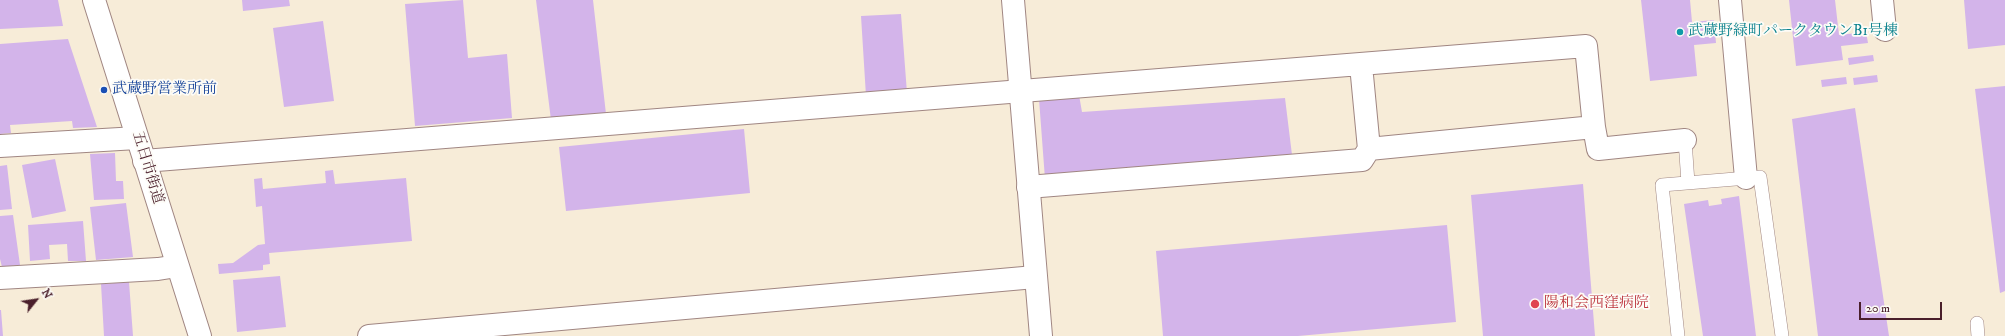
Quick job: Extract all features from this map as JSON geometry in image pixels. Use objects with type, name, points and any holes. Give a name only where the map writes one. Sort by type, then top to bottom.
[{"type":"street","name":"五日市街道","points":[[94,0],[200,336]]},
{"type":"street","points":[[1013,0],[1041,336]]},
{"type":"street","points":[[1730,0],[1746,178]]},
{"type":"street","points":[[1882,0],[1885,30]]},
{"type":"street","points":[[144,161],[1586,46],[1594,128],[1598,149],[1685,140]]},
{"type":"street","points":[[1028,186],[1362,160],[1369,148],[1361,65]]},
{"type":"street","points":[[1369,148],[1594,128]]},
{"type":"street","points":[[0,146],[138,138]]},
{"type":"street","points":[[0,278],[158,269],[177,266]]},
{"type":"street","points":[[369,336],[1035,277]]},
{"type":"lane","points":[[1685,140],[1688,183]]},
{"type":"lane","points":[[1678,336],[1662,185],[1760,177],[1782,336]]},
{"type":"building","points":[[0,0],[58,0],[63,26],[0,29]]},
{"type":"building","points":[[242,0],[289,0],[290,6],[243,11]]},
{"type":"building","points":[[463,0],[468,58],[507,54],[512,118],[415,126],[405,4]]},
{"type":"building","points":[[536,0],[593,0],[606,114],[551,120]]},
{"type":"building","name":"武蔵野緑町パークタウンB1号棟","points":[[1641,0],[1690,0],[1692,22],[1714,20],[1716,43],[1694,45],[1697,76],[1650,81]]},
{"type":"building","points":[[1789,0],[1835,0],[1839,35],[1866,32],[1868,43],[1841,46],[1843,60],[1796,66]]},
{"type":"building","points":[[1964,0],[2005,0],[2005,45],[1968,49]]},
{"type":"building","points":[[901,14],[907,93],[866,96],[861,16]]},
{"type":"building","points":[[323,21],[334,101],[284,107],[273,28]]},
{"type":"building","points":[[68,39],[97,127],[73,128],[72,121],[10,125],[11,133],[0,134],[0,44]]},
{"type":"building","points":[[1873,55],[1874,61],[1849,65],[1848,58]]},
{"type":"building","points":[[1877,75],[1878,82],[1854,85],[1853,78]]},
{"type":"building","points":[[1846,77],[1847,84],[1822,87],[1821,80]]},
{"type":"building","points":[[2005,86],[2005,291],[2000,293],[1975,89]]},
{"type":"building","points":[[1079,95],[1082,112],[1285,98],[1292,155],[1045,179],[1039,99]]},
{"type":"building","points":[[1855,108],[1889,336],[1818,336],[1792,119]]},
{"type":"building","points":[[744,129],[750,193],[566,211],[559,147]]},
{"type":"building","points":[[115,153],[116,181],[123,181],[124,199],[94,200],[90,154]]},
{"type":"building","points":[[55,159],[66,211],[32,218],[22,165]]},
{"type":"building","points":[[7,165],[12,209],[0,210],[0,166]]},
{"type":"building","points":[[333,170],[335,184],[406,178],[412,241],[269,253],[270,264],[263,265],[263,270],[219,274],[218,264],[233,263],[258,245],[265,244],[262,206],[256,207],[254,179],[262,178],[263,189],[326,183],[325,171]]},
{"type":"building","points":[[1583,184],[1595,336],[1483,336],[1471,195]]},
{"type":"building","points":[[1739,196],[1756,336],[1703,336],[1684,204],[1708,200],[1709,206],[1722,204],[1721,199]]},
{"type":"building","points":[[126,203],[133,257],[96,260],[90,207]]},
{"type":"building","points":[[13,215],[20,265],[2,267],[0,259],[0,216]]},
{"type":"building","points":[[83,221],[86,261],[68,261],[67,244],[49,245],[50,259],[30,261],[28,225]]},
{"type":"building","points":[[1447,225],[1456,322],[1298,336],[1163,336],[1156,251]]},
{"type":"building","points":[[280,276],[286,327],[237,332],[233,280]]},
{"type":"building","points":[[129,282],[133,336],[104,336],[101,284]]},
{"type":"building","points":[[1,310],[3,336],[0,336]]},
{"type":"place","name":"武蔵野緑町パークタウンB1号棟","points":[[1680,32]]},
{"type":"place","name":"武蔵野営業所前","points":[[104,90]]},
{"type":"place","name":"陽和会西窪病院","points":[[1535,304]]}]
